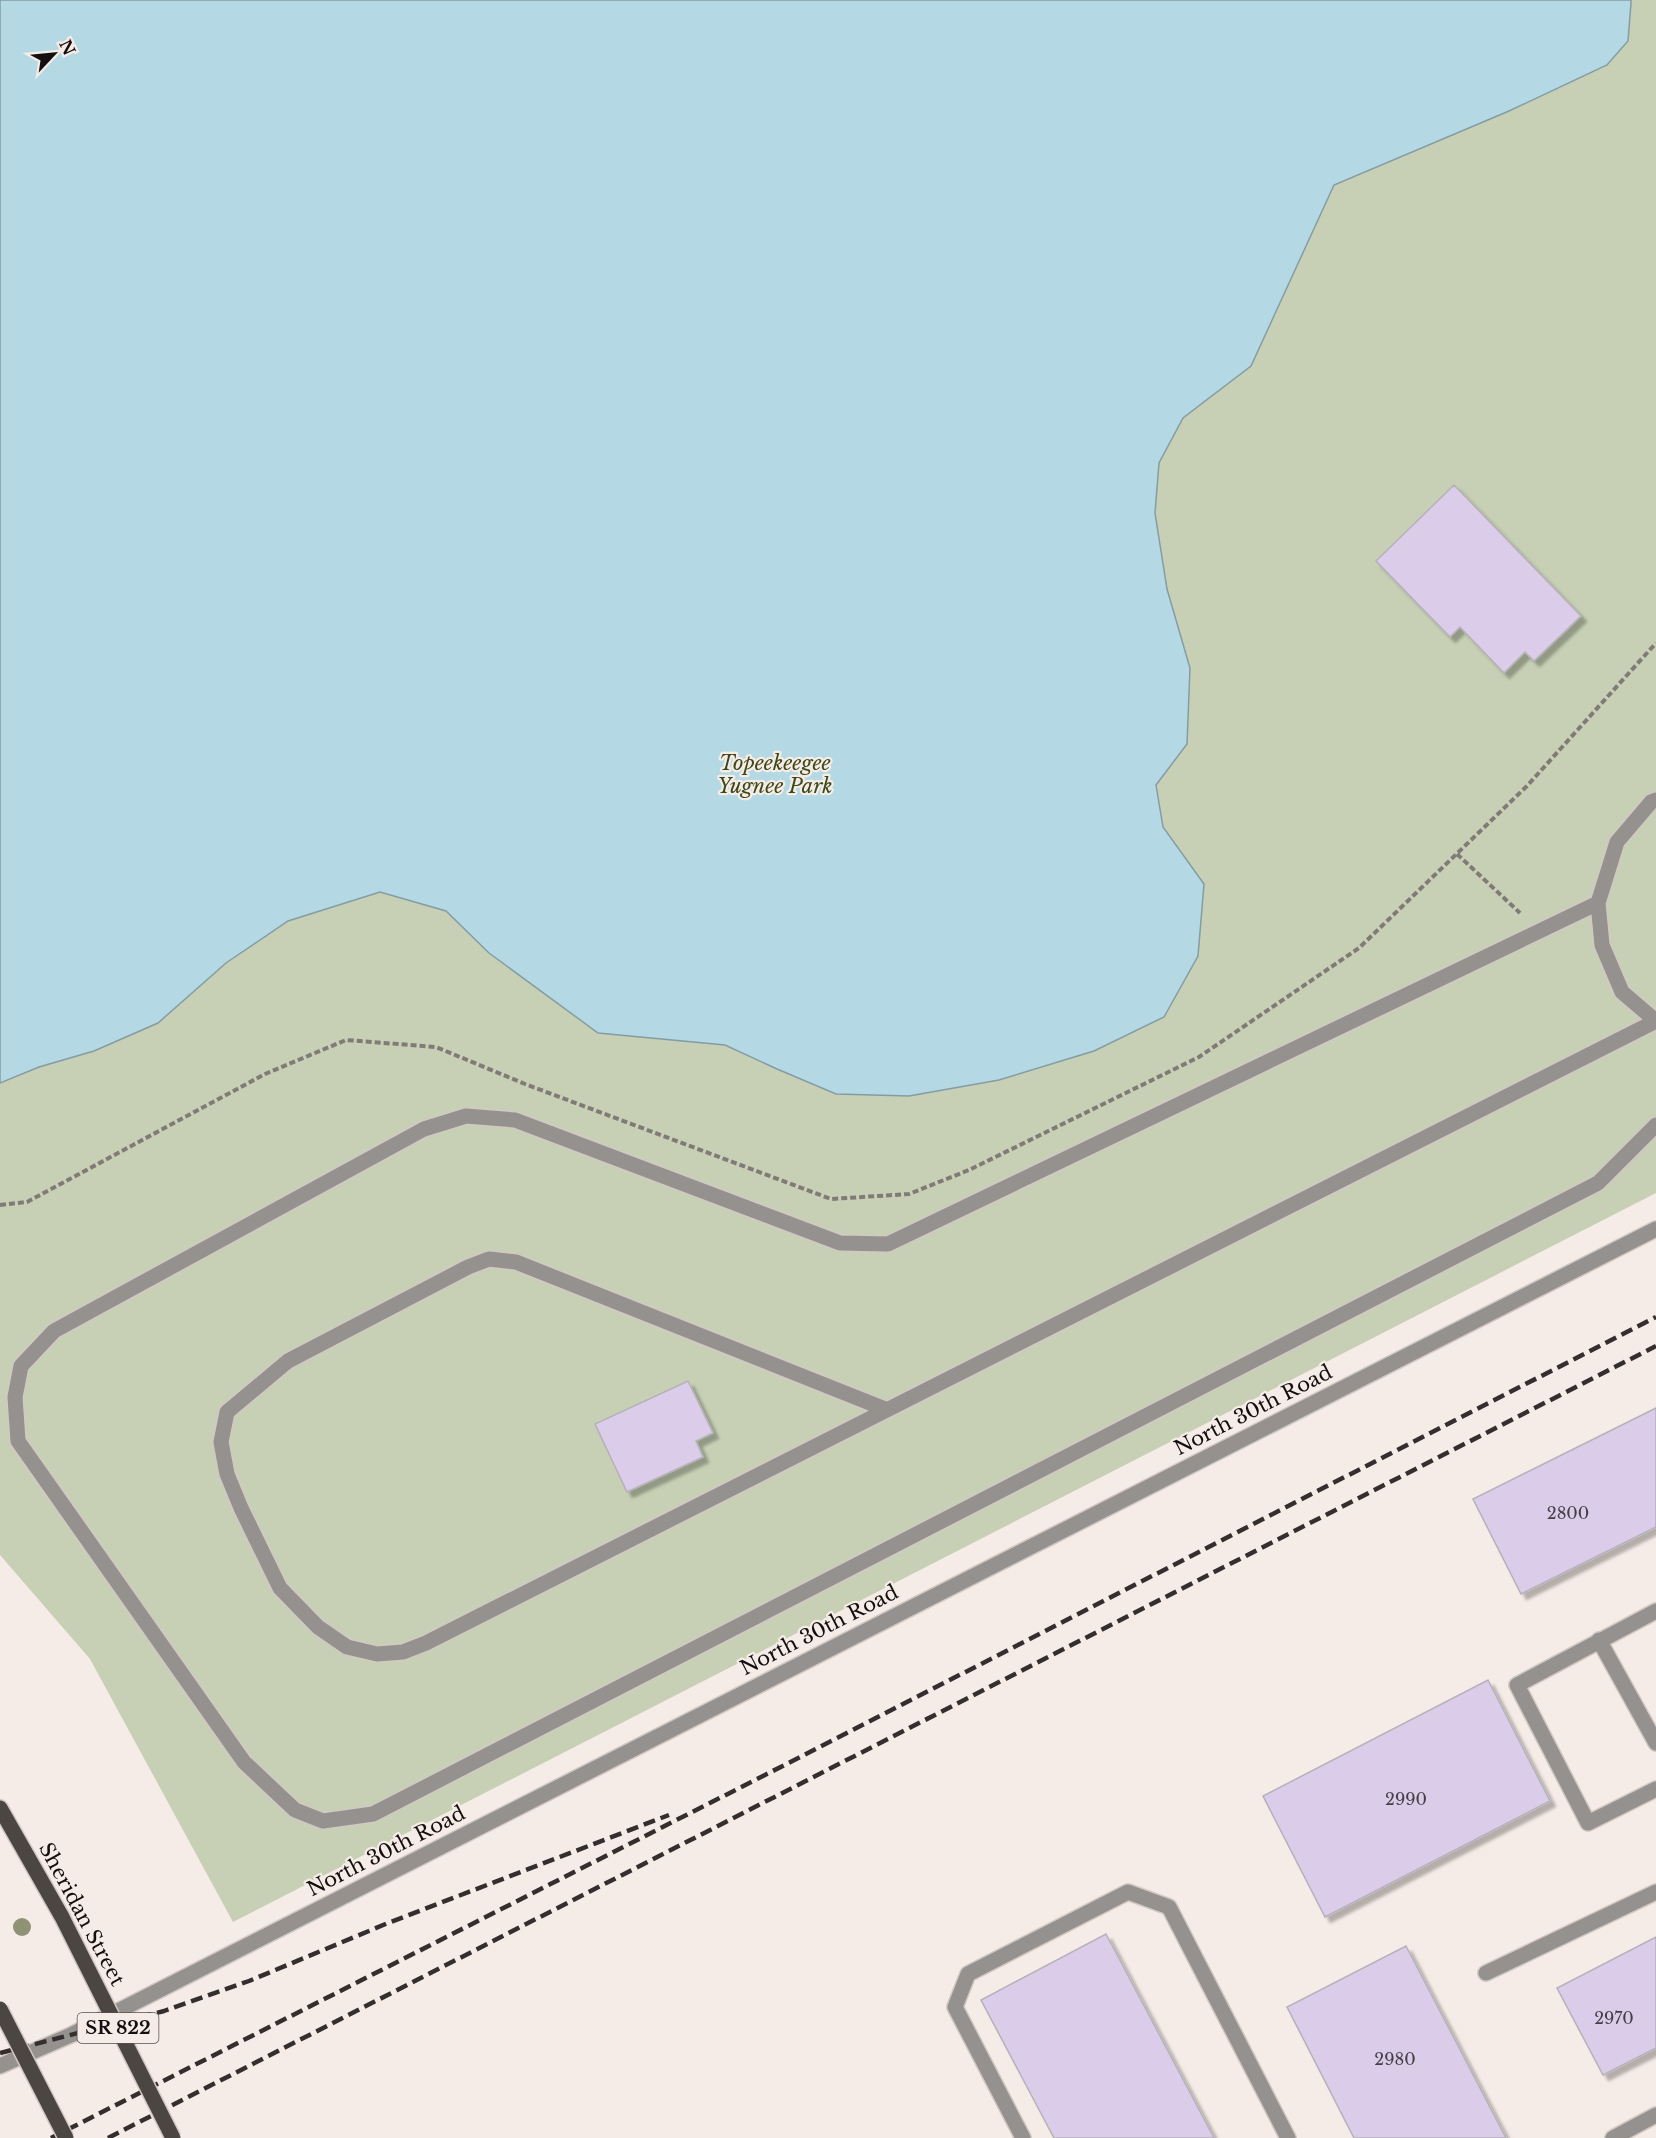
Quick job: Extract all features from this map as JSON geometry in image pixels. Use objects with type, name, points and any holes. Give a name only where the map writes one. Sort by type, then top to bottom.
[{"type":"main road","name":"Sheridan Street","points":[[0,1808],[62,1917],[173,2138]]},
{"type":"main road","points":[[0,2009],[66,2138]]},
{"type":"street","points":[[885,1409],[516,1262],[489,1259],[288,1361],[227,1412],[221,1442],[227,1474],[280,1588],[318,1627],[347,1647],[377,1654],[403,1652],[426,1643],[1656,1021],[1622,992],[1602,945],[1598,903],[1617,842],[1651,802],[1656,800]]},
{"type":"street","points":[[1598,903],[888,1244],[840,1243],[514,1120],[465,1116],[424,1129],[54,1331],[21,1366],[15,1397],[18,1441],[244,1762],[295,1810],[323,1821],[373,1814],[1598,1184],[1656,1125]]},
{"type":"street","name":"North 30th Road","points":[[0,2066],[82,2030],[1656,1228]]},
{"type":"street","points":[[1656,1611],[1516,1685],[1588,1823],[1656,1789]]},
{"type":"street","points":[[1599,1640],[1656,1743]]},
{"type":"street","points":[[1023,2138],[955,2007],[968,1974],[1128,1892],[1169,1907],[1288,2138]]},
{"type":"street","points":[[1486,1973],[1656,1892]]},
{"type":"street","points":[[1614,2138],[1656,2115]]},
{"type":"path","points":[[0,1205],[27,1202],[266,1074],[346,1040],[436,1047],[525,1084],[831,1199],[909,1194],[969,1170],[1199,1057],[1359,948],[1527,786],[1656,643]]},
{"type":"path","points":[[1457,854],[1539,931]]},
{"type":"green space","name":"Topeekeegee Yugnee Park","points":[[0,0],[1656,0],[1656,1193],[233,1922],[90,1659],[0,1555]]},
{"type":"water","points":[[0,0],[1631,0],[1631,3],[1628,41],[1607,65],[1509,111],[1334,185],[1251,366],[1183,418],[1159,463],[1155,513],[1167,589],[1190,668],[1187,744],[1156,785],[1163,827],[1204,884],[1198,956],[1164,1017],[1094,1051],[999,1080],[909,1096],[836,1094],[725,1045],[598,1033],[489,953],[446,911],[380,892],[288,921],[226,963],[158,1023],[94,1051],[39,1067],[0,1083]]},
{"type":"building","points":[[1454,485],[1581,616],[1534,661],[1525,652],[1504,673],[1460,627],[1450,637],[1376,561]]},
{"type":"building","points":[[688,1381],[713,1433],[696,1441],[703,1457],[627,1492],[595,1424]]},
{"type":"building","points":[[1656,1408],[1656,1527],[1521,1594],[1473,1499]]},
{"type":"building","points":[[1488,1680],[1550,1801],[1325,1917],[1263,1796]]},
{"type":"building","points":[[1106,1934],[1214,2138],[1054,2138],[981,2000]]},
{"type":"building","points":[[1656,1937],[1656,2048],[1603,2075],[1557,1988]]},
{"type":"building","points":[[1406,1946],[1506,2138],[1354,2138],[1287,2007]]},
{"type":"railway","points":[[51,2138],[765,1775],[1656,1317]]},
{"type":"railway","points":[[108,2138],[1656,1346]]},
{"type":"railway","points":[[0,2053],[164,2011],[249,1981],[388,1923],[669,1815]]}]
